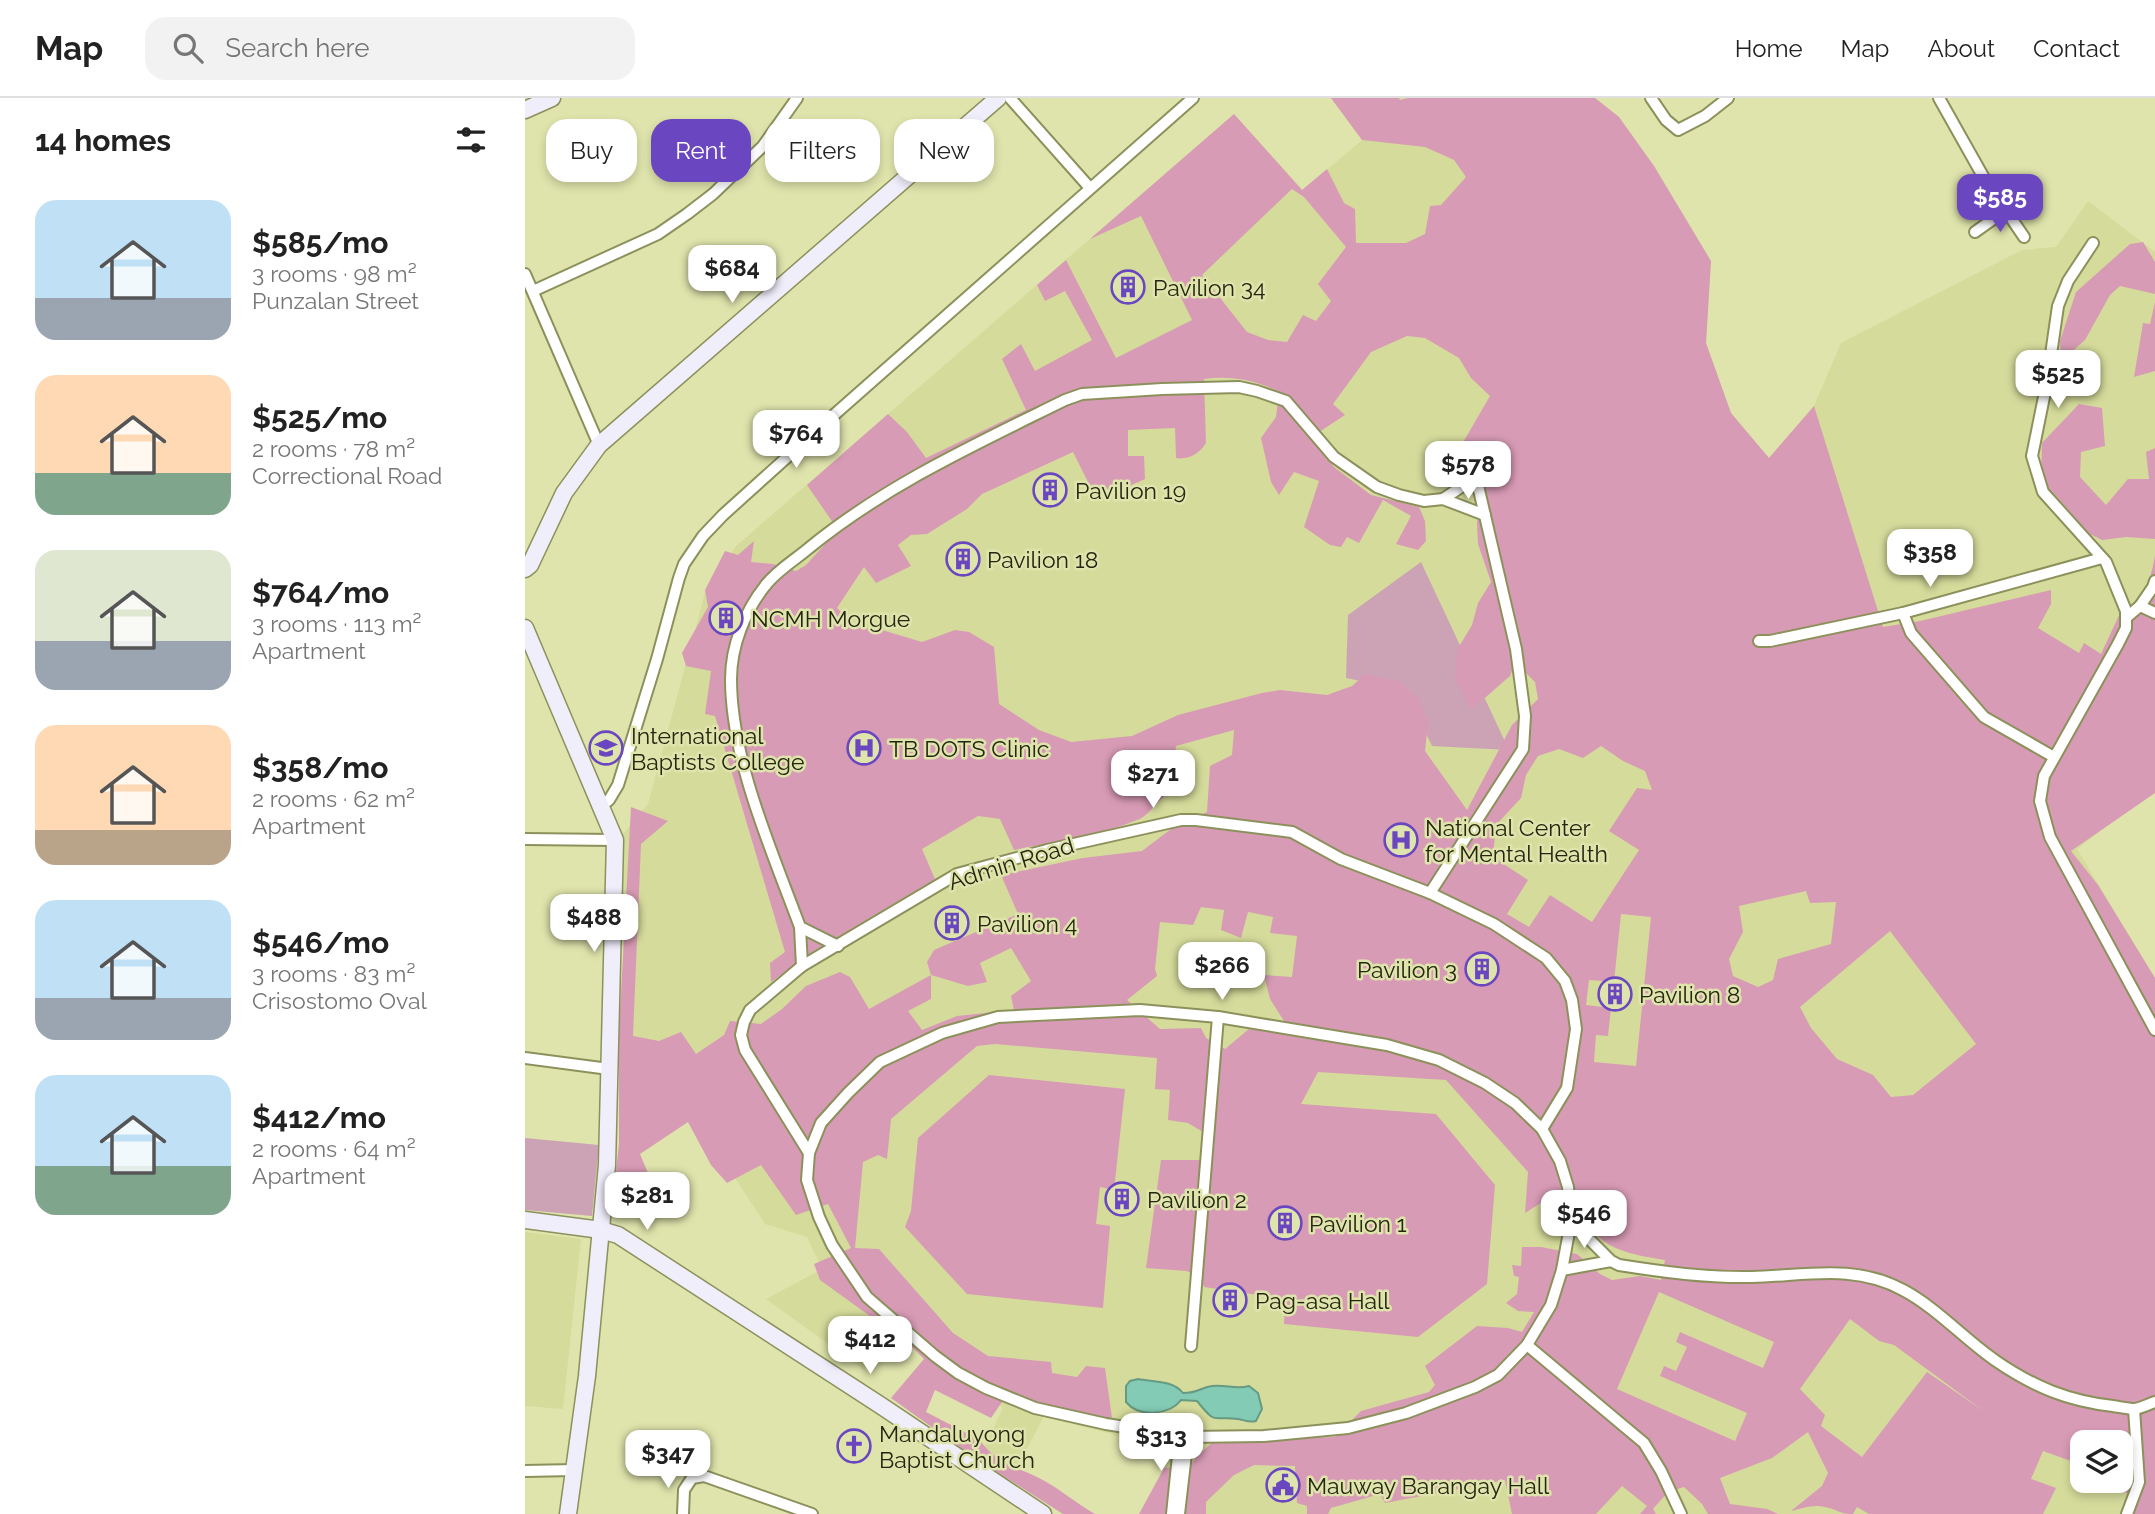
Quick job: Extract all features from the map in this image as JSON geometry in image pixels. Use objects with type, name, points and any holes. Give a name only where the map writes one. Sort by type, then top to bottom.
[{"type":"main road","points":[[525,110],[552,98]]},
{"type":"main road","points":[[525,569],[530,565],[564,493],[599,445],[998,98]]},
{"type":"main road","points":[[525,628],[615,840],[607,1166],[587,1376],[568,1514]]},
{"type":"main road","points":[[525,1220],[601,1230],[618,1235],[1032,1511]]},
{"type":"street","points":[[533,291],[658,234],[687,214],[713,194],[763,146],[797,98]]},
{"type":"street","points":[[1010,98],[1090,188]]},
{"type":"street","points":[[601,806],[609,800],[618,785],[682,571],[703,536],[723,515],[1193,98]]},
{"type":"street","points":[[1651,98],[1666,120],[1678,130],[1705,116],[1728,98]]},
{"type":"street","points":[[1939,98],[1984,178],[2024,237]]},
{"type":"street","points":[[1975,232],[2006,210]]},
{"type":"street","points":[[2093,243],[2068,281],[2058,306],[2047,382],[2032,456],[2043,492],[2106,562],[2127,617],[2126,628],[2044,776],[2040,802],[2050,837],[2155,1030]]},
{"type":"street","points":[[525,274],[599,445]]},
{"type":"street","points":[[802,966],[800,927],[736,741],[731,677],[737,642],[749,607],[767,583],[844,519],[928,467],[1082,394],[1238,387],[1286,401],[1334,457],[1377,487],[1424,501],[1443,499],[1485,515]]},
{"type":"street","points":[[1430,894],[1523,749],[1525,716],[1521,679],[1476,477],[1443,499]]},
{"type":"street","points":[[1759,641],[1903,613],[2102,558]]},
{"type":"street","points":[[2127,617],[2140,606],[2155,581]]},
{"type":"street","points":[[2140,606],[2155,613]]},
{"type":"street","points":[[1903,613],[1911,633],[1984,717],[2054,757]]},
{"type":"street","name":"Admin Road","points":[[809,1153],[744,1050],[741,1035],[750,1010],[802,966],[957,874],[1181,820],[1292,832],[1341,859],[1430,894],[1495,924],[1546,958],[1565,981],[1572,1000],[1576,1029],[1567,1088],[1542,1129]]},
{"type":"street","points":[[525,839],[615,840]]},
{"type":"street","points":[[800,927],[838,946]]},
{"type":"street","points":[[1140,1010],[1218,1017],[1387,1045],[1439,1060],[1485,1083],[1515,1103],[1542,1129],[1560,1161],[1568,1187],[1571,1221],[1562,1270],[1551,1305],[1527,1345],[1499,1375],[1475,1387],[1394,1416],[1348,1428],[1264,1436],[1184,1437],[1106,1424],[1035,1408],[958,1373],[867,1297],[832,1245],[818,1217],[807,1180],[809,1153],[821,1124],[880,1062],[942,1033],[998,1017],[1140,1010]]},
{"type":"street","points":[[1191,1346],[1218,1017]]},
{"type":"street","points":[[525,1058],[609,1069]]},
{"type":"street","points":[[1571,1221],[1611,1261],[1619,1265],[1689,1275],[1752,1277],[1812,1272],[1853,1273],[1883,1280],[1928,1306],[1996,1361],[2048,1390],[2083,1403],[2134,1409],[2155,1402]]},
{"type":"street","points":[[1562,1270],[1611,1261]]},
{"type":"street","points":[[1527,1345],[1644,1443],[1661,1471],[1681,1514]]},
{"type":"street","points":[[2127,1514],[2139,1482],[2134,1409]]},
{"type":"street","points":[[1171,1514],[1184,1437]]},
{"type":"street","points":[[1179,1514],[1184,1437]]},
{"type":"street","points":[[525,1471],[574,1470]]},
{"type":"street","points":[[683,1514],[684,1490],[692,1478],[703,1476],[812,1514]]},
{"type":"shaded area","name":"National Center for Mental Health","points":[[1331,98],[1595,98],[1619,117],[1654,166],[1711,261],[1706,343],[1731,413],[1769,458],[1814,406],[1841,343],[2022,250],[2056,247],[2088,201],[2155,252],[2155,790],[2077,849],[2155,978],[2155,1514],[1149,1514],[1164,1468],[1161,1455],[1152,1445],[1044,1416],[1016,1470],[984,1447],[1003,1408],[898,1331],[864,1370],[766,1299],[822,1269],[807,1237],[765,1224],[666,1071],[624,1027],[622,835],[648,804],[705,593],[736,546],[1234,114],[1303,190],[1362,140]]},
{"type":"shaded area","name":"National Center for Mental Health","points":[[1331,98],[1595,98],[1619,117],[1654,166],[1711,261],[1706,343],[1731,413],[1769,458],[1814,406],[1883,627],[2051,590],[2051,604],[2038,628],[2079,653],[2084,643],[2101,654],[2121,611],[2136,601],[2145,588],[2155,555],[2155,793],[2071,851],[2098,885],[2155,978],[2155,1514],[2121,1514],[2129,1494],[2127,1493],[2133,1493],[2133,1430],[2070,1430],[2070,1461],[2043,1451],[2031,1479],[2056,1488],[2043,1514],[1869,1514],[1857,1507],[1853,1514],[1816,1506],[1791,1511],[1822,1486],[1828,1473],[1808,1432],[1772,1458],[1720,1478],[1730,1504],[1767,1509],[1778,1514],[1708,1514],[1702,1504],[1684,1487],[1668,1492],[1653,1509],[1656,1514],[1640,1514],[1647,1506],[1622,1486],[1596,1514],[1512,1514],[1505,1480],[1385,1503],[1380,1494],[1331,1508],[1328,1514],[1307,1514],[1307,1506],[1297,1503],[1295,1466],[1254,1465],[1234,1475],[1206,1502],[1206,1514],[1139,1514],[1164,1468],[1190,1466],[1213,1442],[1335,1437],[1361,1411],[1429,1392],[1435,1385],[1425,1366],[1477,1326],[1508,1328],[1522,1332],[1534,1312],[1518,1311],[1506,1303],[1517,1294],[1519,1277],[1514,1276],[1512,1265],[1521,1266],[1522,1247],[1541,1247],[1577,1254],[1600,1274],[1612,1280],[1640,1276],[1661,1280],[1665,1260],[1636,1255],[1610,1245],[1589,1228],[1577,1199],[1555,1194],[1525,1213],[1528,1172],[1446,1080],[1318,1072],[1301,1104],[1436,1114],[1495,1185],[1487,1284],[1418,1337],[1284,1324],[1285,1299],[1204,1287],[1201,1276],[1186,1271],[1146,1268],[1161,1160],[1201,1160],[1203,1132],[1188,1123],[1168,1120],[1170,1090],[1155,1089],[1157,1058],[995,1044],[977,1046],[891,1119],[887,1159],[878,1155],[863,1162],[855,1248],[879,1249],[953,1333],[988,1356],[1051,1362],[1052,1373],[1077,1377],[1086,1366],[1105,1368],[1112,1418],[1034,1413],[1002,1402],[991,1418],[935,1390],[926,1412],[980,1440],[999,1459],[1046,1482],[1095,1514],[1063,1514],[975,1458],[891,1398],[924,1359],[881,1316],[874,1319],[820,1280],[814,1264],[851,1248],[828,1204],[796,1215],[761,1165],[727,1183],[711,1165],[688,1122],[640,1154],[648,1173],[624,1188],[632,1202],[628,1210],[612,1208],[619,1144],[619,1031],[631,807],[668,821],[641,844],[633,1036],[659,1041],[681,1032],[696,1054],[724,1035],[730,1021],[761,1024],[806,986],[840,972],[850,977],[869,1009],[931,975],[927,962],[934,950],[1018,914],[1001,875],[1083,858],[1142,851],[1175,826],[1207,812],[1210,766],[1232,755],[1234,730],[1176,746],[1170,793],[1142,818],[1092,834],[1014,850],[1000,819],[978,816],[922,849],[935,879],[814,951],[771,982],[770,963],[785,952],[715,716],[705,714],[711,671],[686,666],[682,653],[708,607],[705,590],[725,551],[738,555],[754,541],[751,562],[773,564],[796,571],[806,565],[838,530],[807,485],[888,414],[907,432],[926,458],[1026,410],[1002,359],[1021,344],[1035,371],[1092,340],[1065,291],[1045,301],[1037,285],[1066,260],[1116,358],[1192,320],[1141,216],[1090,239],[1234,114],[1302,190],[1327,169],[1344,203],[1355,209],[1356,243],[1406,243],[1425,234],[1430,206],[1441,205],[1466,177],[1454,160],[1425,147],[1362,140]],"holes":[[[1292,189],[1304,197],[1346,247],[1318,284],[1331,301],[1316,321],[1303,315],[1287,342],[1268,340],[1247,332],[1202,275]],[[1407,336],[1425,338],[1459,358],[1471,378],[1490,396],[1458,451],[1438,475],[1443,485],[1485,477],[1477,523],[1478,544],[1491,582],[1478,603],[1472,625],[1457,650],[1455,679],[1471,710],[1510,676],[1515,662],[1535,682],[1538,699],[1512,725],[1467,810],[1425,751],[1428,722],[1419,699],[1399,681],[1365,674],[1352,686],[1327,695],[1280,690],[1262,693],[1178,715],[1132,736],[1071,742],[1039,730],[999,704],[994,647],[969,632],[955,630],[922,642],[882,630],[855,626],[837,608],[864,567],[876,583],[911,566],[898,545],[911,535],[927,534],[967,509],[982,494],[1073,452],[1091,488],[1120,490],[1145,479],[1144,456],[1128,456],[1128,430],[1175,428],[1176,458],[1193,455],[1206,443],[1204,379],[1213,378],[1262,384],[1279,392],[1276,417],[1261,438],[1271,482],[1279,495],[1294,472],[1319,481],[1304,527],[1330,545],[1341,547],[1347,537],[1359,543],[1383,500],[1411,516],[1396,544],[1418,550],[1426,541],[1425,521],[1419,507],[1371,495],[1334,467],[1310,438],[1345,415],[1333,404],[1371,352]],[[1601,746],[1623,761],[1645,771],[1652,790],[1637,788],[1609,831],[1639,850],[1592,922],[1550,895],[1529,927],[1507,914],[1528,880],[1493,857],[1496,825],[1521,798],[1526,775],[1538,756],[1559,749],[1583,758]],[[1806,891],[1810,903],[1836,902],[1831,944],[1778,959],[1773,980],[1758,987],[1733,976],[1729,959],[1743,932],[1739,906]],[[1201,907],[1224,910],[1221,930],[1241,938],[1248,912],[1273,917],[1270,933],[1297,936],[1292,977],[1264,975],[1270,999],[1284,1021],[1275,1032],[1249,1029],[1225,1049],[1206,1038],[1201,1028],[1160,1029],[1127,1000],[1157,976],[1155,969],[1160,922],[1193,925]],[[1621,914],[1651,917],[1636,1066],[1594,1062],[1596,1035],[1608,1036],[1611,1008],[1586,1005],[1589,980],[1614,982]],[[1890,931],[1976,1044],[1913,1095],[1891,1097],[1873,1075],[1837,1059],[1811,1028],[1800,1007]],[[1011,948],[1031,981],[1011,996],[1014,1010],[957,1016],[922,1030],[908,1011],[931,999],[931,975],[968,986],[987,982],[980,963]],[[1659,1292],[1774,1342],[1763,1368],[1680,1332],[1676,1342],[1687,1347],[1676,1371],[1664,1366],[1660,1376],[1747,1413],[1735,1441],[1617,1389]],[[1850,1319],[1879,1341],[1894,1345],[1985,1412],[1927,1372],[1862,1457],[1821,1426],[1825,1415],[1800,1389]]]},
{"type":"shaded area","points":[[2143,242],[2155,262],[2155,294],[2120,286],[2110,295],[2085,340],[2061,361],[2060,341],[2076,292],[2130,244]]},
{"type":"shaded area","points":[[2155,302],[2155,371],[2134,377],[2143,323],[2150,324]]},
{"type":"shaded area","points":[[2079,404],[2102,408],[2105,446],[2081,452],[2080,477],[2106,505],[2128,479],[2149,479],[2146,452],[2155,448],[2155,539],[2126,537],[2102,540],[2090,534],[2041,479],[2042,443]]},
{"type":"shaded area","points":[[1421,562],[1509,750],[1432,746],[1405,690],[1346,678],[1348,615]]},
{"type":"shaded area","points":[[989,1075],[1125,1089],[1114,1190],[1100,1187],[1096,1224],[1110,1226],[1103,1308],[967,1294],[905,1227],[911,1211],[918,1138]]},
{"type":"shaded area","points":[[525,1138],[599,1145],[592,1216],[525,1210]]},
{"type":"shaded area","points":[[525,1232],[581,1239],[563,1409],[525,1406]]},
{"type":"water","points":[[1138,1379],[1168,1384],[1183,1393],[1212,1386],[1249,1386],[1258,1393],[1262,1409],[1256,1421],[1251,1422],[1212,1417],[1197,1401],[1181,1400],[1170,1409],[1154,1413],[1139,1411],[1126,1402],[1126,1386],[1130,1381]]},
{"type":"place","name":"Pavilion 34","points":[[1128,287]]},
{"type":"place","name":"Pavilion 19","points":[[1050,490]]},
{"type":"place","name":"Pavilion 18","points":[[963,559]]},
{"type":"place","name":"NCMH Morgue","points":[[726,618]]},
{"type":"place","name":"International Baptists College","points":[[606,748]]},
{"type":"place","name":"TB DOTS Clinic","points":[[864,748]]},
{"type":"place","name":"National Center for Mental Health","points":[[1401,840]]},
{"type":"place","name":"Pavilion 4","points":[[952,923]]},
{"type":"place","name":"Pavilion 3","points":[[1482,969]]},
{"type":"place","name":"Pavilion 8","points":[[1615,994]]},
{"type":"place","name":"Pavilion 2","points":[[1122,1199]]},
{"type":"place","name":"Pavilion 1","points":[[1285,1223]]},
{"type":"place","name":"Pag-asa Hall","points":[[1230,1300]]},
{"type":"place","name":"Mandaluyong Baptist Church","points":[[854,1446]]},
{"type":"place","name":"Mauway Barangay Hall","points":[[1283,1485]]}]
